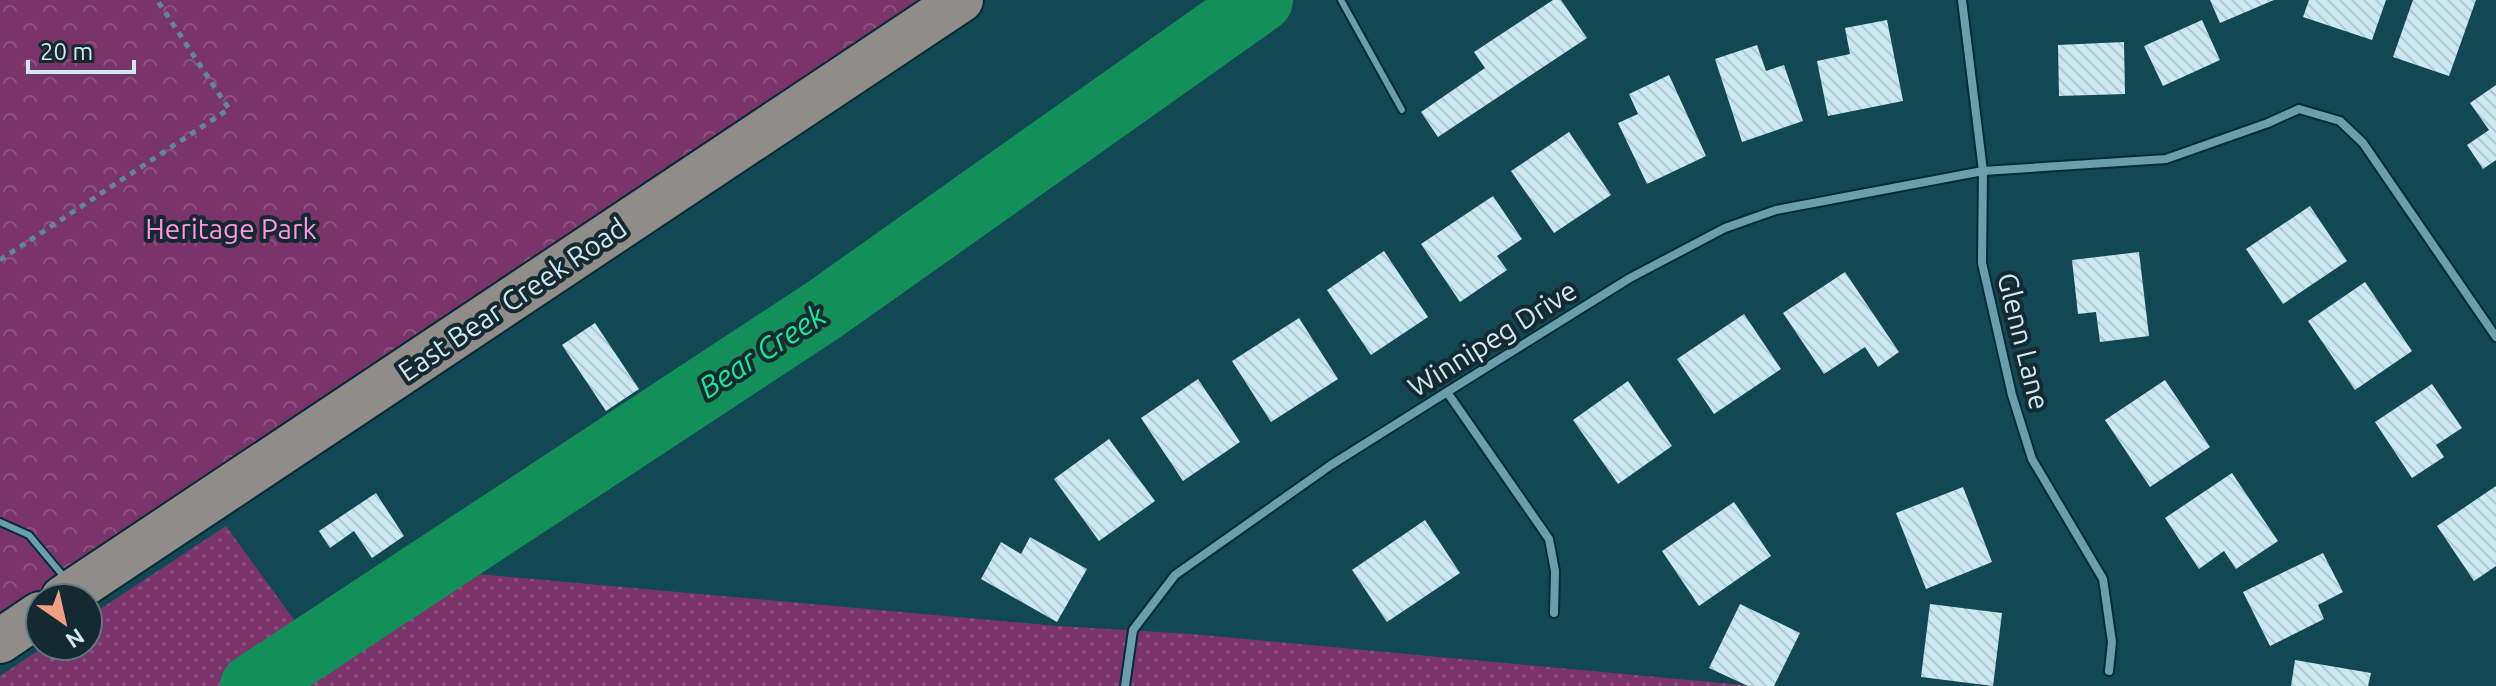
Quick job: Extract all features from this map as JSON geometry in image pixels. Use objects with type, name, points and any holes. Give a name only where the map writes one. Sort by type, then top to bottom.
[{"type":"main road","name":"East Bear Creek Road","points":[[88,582],[961,0]]},
{"type":"main road","name":"East Bear Creek Road","points":[[0,641],[24,625]]},
{"type":"street","name":"Glenn Lane","points":[[1962,0],[1983,171],[1982,263],[2012,395],[2032,459],[2103,579],[2112,642],[2109,671]]},
{"type":"street","name":"Winnipeg Drive","points":[[1125,686],[1133,630],[1175,575],[1331,465],[1630,278],[1725,228],[1776,210],[1983,171],[2166,159],[2299,109],[2340,121],[2363,143],[2496,337]]},
{"type":"street","points":[[1447,392],[1549,539],[1555,571],[1554,613]]},
{"type":"lane","points":[[1341,0],[1402,110]]},
{"type":"lane","points":[[0,522],[29,535],[50,582]]},
{"type":"path","points":[[0,260],[229,109],[157,0]]},
{"type":"green space","name":"Heritage Park","points":[[0,0],[983,0],[104,588],[104,582],[24,582],[24,642],[0,658]]},
{"type":"green space","points":[[226,526],[313,646],[455,572],[1058,626],[1192,634],[1754,686],[0,686],[0,676],[24,660],[104,662],[104,606]]},
{"type":"building","points":[[1553,0],[1561,0],[1587,38],[1438,137],[1421,112],[1485,68],[1474,52]]},
{"type":"building","points":[[2210,0],[2274,0],[2220,23]]},
{"type":"building","points":[[2309,0],[2386,0],[2372,40],[2303,17]]},
{"type":"building","points":[[2413,0],[2476,0],[2449,76],[2393,57]]},
{"type":"building","points":[[1887,20],[1903,101],[1828,116],[1817,61],[1850,54],[1845,28]]},
{"type":"building","points":[[2202,20],[2220,60],[2163,86],[2144,46]]},
{"type":"building","points":[[2124,42],[2125,94],[2059,96],[2058,45]]},
{"type":"building","points":[[1757,45],[1766,71],[1784,65],[1803,121],[1742,142],[1715,59]]},
{"type":"building","points":[[1669,75],[1706,156],[1647,184],[1618,123],[1638,114],[1629,94]]},
{"type":"building","points":[[2496,85],[2496,160],[2483,169],[2467,145],[2489,130],[2470,103]]},
{"type":"building","points":[[1569,132],[1611,195],[1554,233],[1511,171]]},
{"type":"building","points":[[1493,196],[1522,239],[1497,256],[1507,270],[1460,302],[1421,244]]},
{"type":"building","points":[[2310,206],[2347,261],[2283,304],[2246,249]]},
{"type":"building","points":[[1384,251],[1428,317],[1371,355],[1327,290]]},
{"type":"building","points":[[2139,252],[2149,336],[2100,342],[2096,312],[2078,314],[2072,260]]},
{"type":"building","points":[[1845,272],[1899,352],[1878,367],[1865,347],[1824,374],[1783,313]]},
{"type":"building","points":[[2365,282],[2412,351],[2355,390],[2308,321]]},
{"type":"building","points":[[1744,314],[1781,369],[1714,414],[1677,359]]},
{"type":"building","points":[[1299,318],[1338,379],[1271,422],[1232,361]]},
{"type":"building","points":[[595,323],[639,389],[606,411],[562,345]]},
{"type":"building","points":[[1198,379],[1240,442],[1183,481],[1141,418]]},
{"type":"building","points":[[2165,380],[2210,447],[2150,487],[2105,420]]},
{"type":"building","points":[[1628,381],[1672,446],[1618,484],[1573,420]]},
{"type":"building","points":[[2432,384],[2462,428],[2436,445],[2444,457],[2412,478],[2375,422]]},
{"type":"building","points":[[1109,439],[1155,501],[1099,541],[1054,479]]},
{"type":"building","points":[[2232,473],[2278,541],[2236,569],[2224,551],[2199,569],[2165,518]]},
{"type":"building","points":[[2496,486],[2496,566],[2474,581],[2437,526]]},
{"type":"building","points":[[1963,487],[1992,562],[1926,589],[1896,513]]},
{"type":"building","points":[[376,493],[404,536],[372,558],[354,531],[330,548],[319,531]]},
{"type":"building","points":[[1734,502],[1771,556],[1699,606],[1662,551]]},
{"type":"building","points":[[1425,520],[1460,573],[1387,622],[1352,570]]},
{"type":"building","points":[[1030,537],[1087,569],[1057,622],[981,579],[1001,542],[1021,554]]},
{"type":"building","points":[[2323,553],[2343,592],[2318,605],[2324,619],[2270,646],[2243,592]]},
{"type":"building","points":[[1740,604],[1800,633],[1774,686],[1748,686],[1709,668]]},
{"type":"building","points":[[1930,604],[2002,613],[1993,686],[1921,677]]},
{"type":"building","points":[[2295,660],[2371,673],[2368,686],[2291,686]]},
{"type":"waterway","name":"Bear Creek","points":[[252,686],[825,309],[1261,0]]}]
